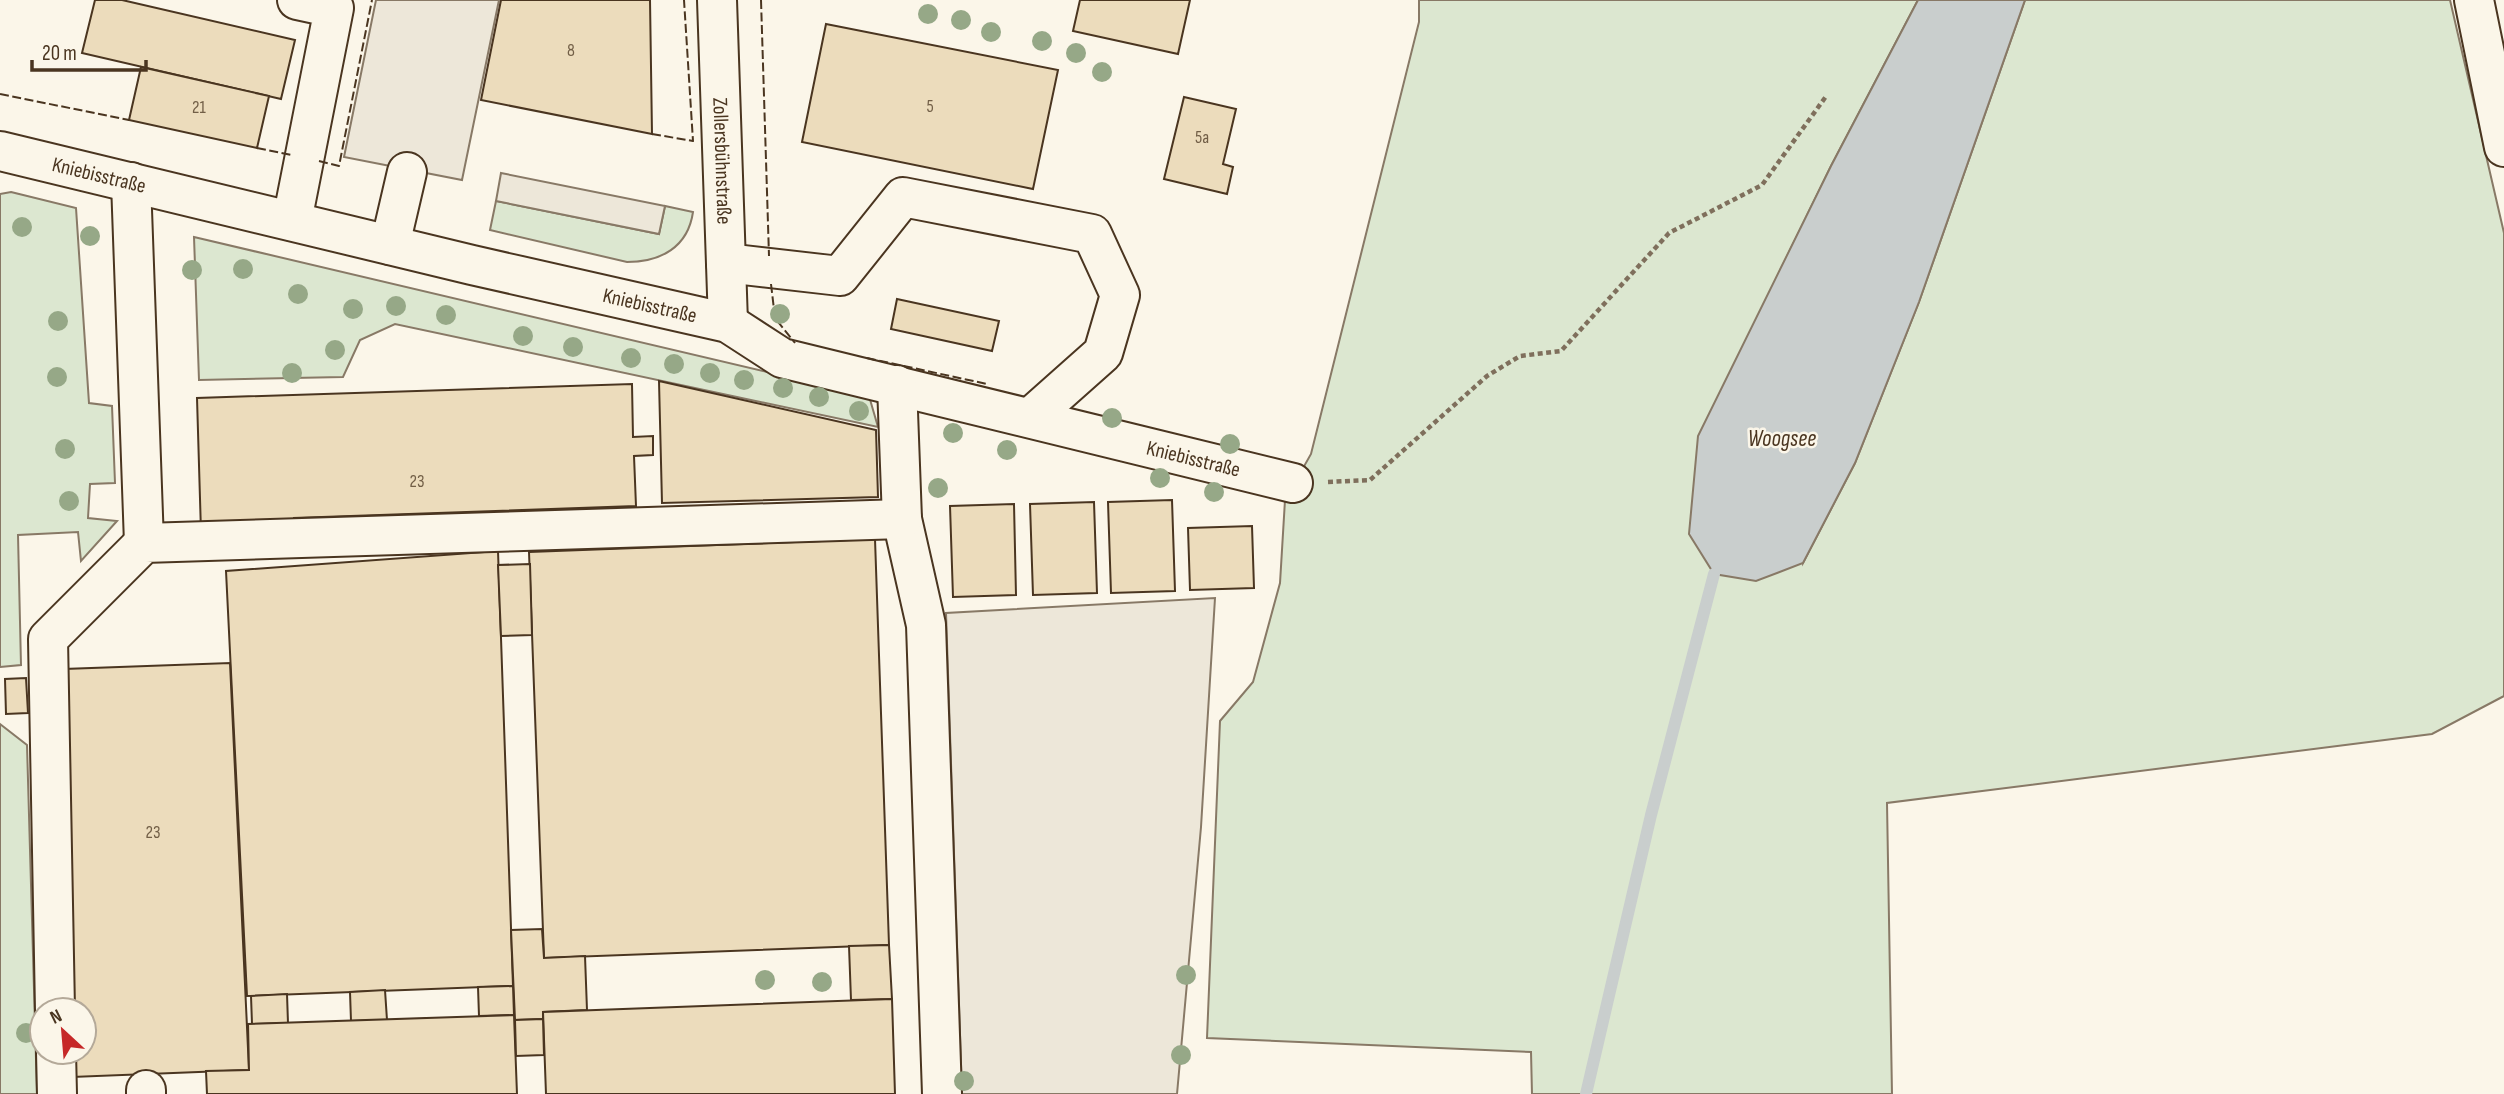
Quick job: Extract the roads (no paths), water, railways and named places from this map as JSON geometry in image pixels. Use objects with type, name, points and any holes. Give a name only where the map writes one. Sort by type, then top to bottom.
[{"type":"street","points":[[292,221],[334,8],[297,0]]},
{"type":"street","name":"Zollersbühnstraße","points":[[717,0],[728,323]]},
{"type":"street","points":[[2474,0],[2504,147]]},
{"type":"street","name":"Kniebisstraße","points":[[0,151],[728,323],[782,358],[1293,483]]},
{"type":"street","points":[[390,245],[407,172]]},
{"type":"street","points":[[131,182],[144,542]]},
{"type":"street","points":[[726,264],[840,276],[903,197],[1092,234],[1120,295],[1104,353],[1031,417]]},
{"type":"street","points":[[897,385],[902,519],[926,625],[942,1094]]},
{"type":"street","points":[[55,996],[48,639],[144,542],[902,519]]},
{"type":"street","points":[[56,1066],[57,1094]]},
{"type":"water","name":"Woogsee","points":[[1918,0],[2025,0],[1919,302],[1855,463],[1803,563],[1756,581],[1714,574],[1689,534],[1698,436],[1831,166]]},
{"type":"waterway","points":[[1586,1094],[1651,815],[1714,574]]}]
